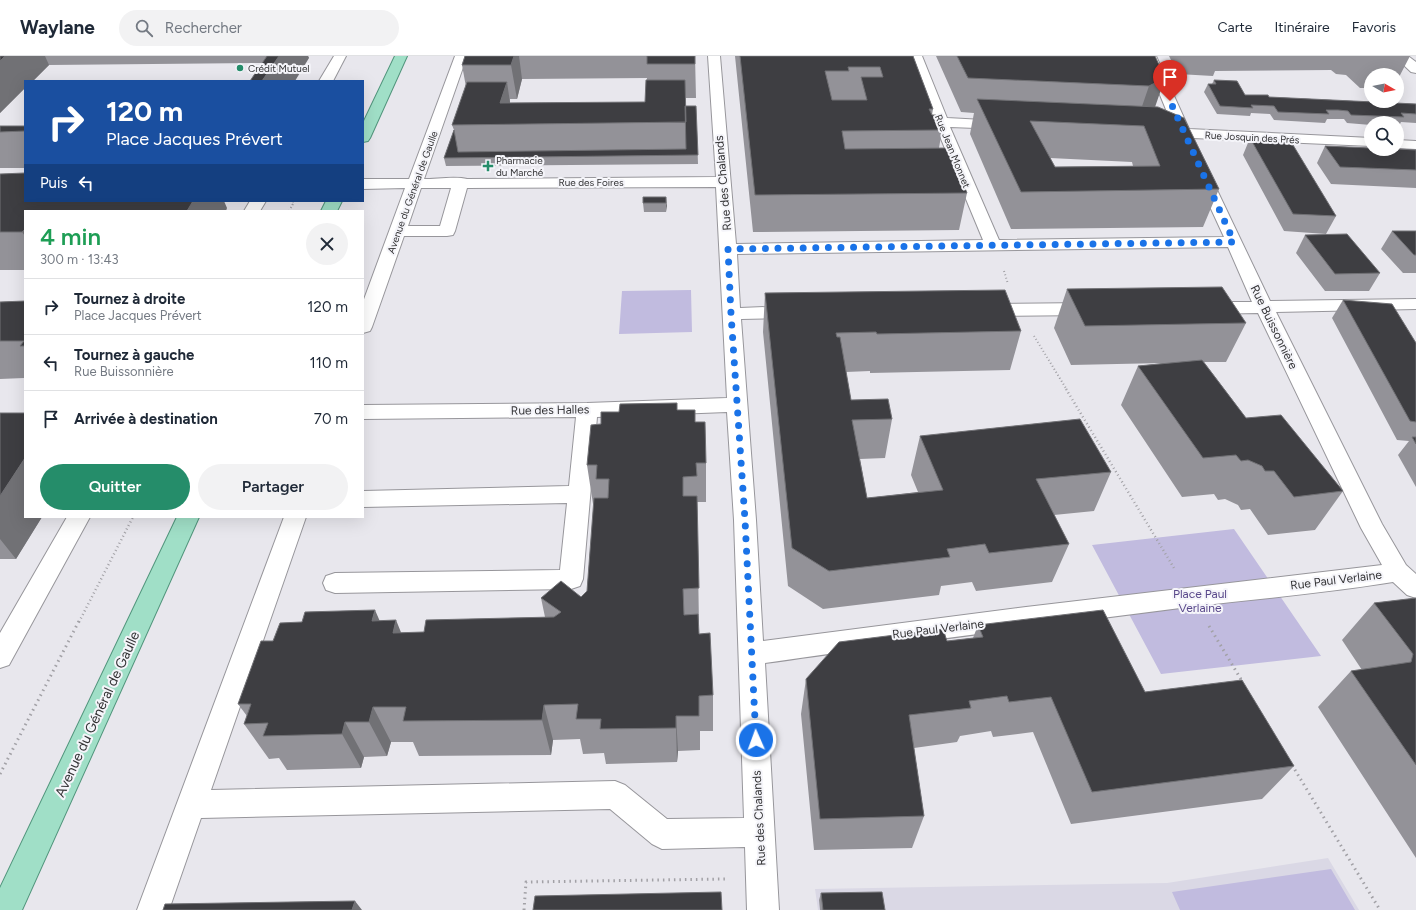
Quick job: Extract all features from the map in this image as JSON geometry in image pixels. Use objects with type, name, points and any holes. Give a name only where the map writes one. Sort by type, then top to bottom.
[{"type":"main road","points":[[364,136],[401,56]]},
{"type":"main road","name":"Avenue du Général de Gaulle","points":[[6,910],[188,518]]},
{"type":"street","points":[[327,80],[340,56]]},
{"type":"street","name":"Avenue du Général de Gaulle","points":[[364,324],[461,56]]},
{"type":"street","name":"Rue des Chalands","points":[[714,56],[724,182],[752,654],[763,910]]},
{"type":"street","name":"Rue Jean Monnet","points":[[916,56],[941,122],[993,245]]},
{"type":"street","name":"Rue Buissonnière","points":[[1150,56],[1264,308],[1372,528],[1398,572],[1416,588]]},
{"type":"street","points":[[1400,56],[1416,69]]},
{"type":"street","points":[[941,122],[1018,126]]},
{"type":"street","name":"Rue Josquin des Prés","points":[[1160,132],[1364,142]]},
{"type":"street","points":[[1404,144],[1416,145]]},
{"type":"street","points":[[398,231],[447,231],[461,182]]},
{"type":"street","name":"Rue des Foires","points":[[364,184],[461,182],[724,182]]},
{"type":"street","points":[[728,249],[1234,242]]},
{"type":"street","points":[[1189,308],[1264,308],[1416,304]]},
{"type":"street","points":[[964,311],[1104,309]]},
{"type":"street","points":[[731,314],[808,312]]},
{"type":"street","name":"Rue des Halles","points":[[364,412],[587,410],[737,406]]},
{"type":"street","points":[[335,582],[571,579],[587,410]]},
{"type":"street","points":[[364,499],[580,494]]},
{"type":"street","points":[[0,657],[78,518]]},
{"type":"street","points":[[153,910],[295,518]]},
{"type":"street","name":"Rue Paul Verlaine","points":[[752,654],[1124,605],[1274,587],[1351,580],[1398,572]]},
{"type":"street","points":[[191,804],[615,795],[662,834],[760,832]]},
{"type":"path","points":[[0,774],[131,518]]},
{"type":"path","points":[[524,910],[526,882],[762,878]]},
{"type":"shaded area","points":[[1328,858],[1359,910],[818,910],[815,889],[1167,883]]},
{"type":"green space","points":[[691,290],[692,332],[619,334],[622,291]]},
{"type":"green space","name":"Place Paul Verlaine","points":[[1234,529],[1321,656],[1161,674],[1092,545]]},
{"type":"green space","points":[[1331,869],[1355,910],[1180,910],[1172,892]]},
{"type":"building","points":[[0,56],[5,56],[0,61]]},
{"type":"building","points":[[267,56],[279,56],[263,80],[251,80]]},
{"type":"building","points":[[465,56],[514,56],[511,65],[462,65]]},
{"type":"building","points":[[647,56],[695,56],[695,64],[647,64]]},
{"type":"building","points":[[740,56],[913,56],[933,109],[929,109],[932,115],[936,115],[942,130],[842,131],[845,149],[949,148],[967,193],[755,195]],"holes":[[[848,67],[880,67],[883,77],[861,77],[867,100],[832,100],[825,71],[849,71]]]},
{"type":"building","points":[[957,56],[1155,56],[1165,78],[1149,86],[968,78]]},
{"type":"building","points":[[646,80],[685,80],[686,122],[452,125],[467,82],[507,82],[500,103],[645,102]]},
{"type":"building","points":[[1214,80],[1237,81],[1245,95],[1268,95],[1269,97],[1364,102],[1364,108],[1404,108],[1404,103],[1416,104],[1416,114],[1401,113],[1403,116],[1351,115],[1348,111],[1338,110],[1326,110],[1329,114],[1278,112],[1274,106],[1251,105],[1253,108],[1220,106],[1208,84],[1216,84]]},
{"type":"building","points":[[977,99],[1158,107],[1184,118],[1219,189],[1021,192]],"holes":[[[1030,121],[1144,126],[1160,166],[1055,167]]]},
{"type":"building","points":[[685,106],[696,106],[698,155],[444,158],[454,130],[458,152],[686,149]]},
{"type":"building","points":[[0,126],[24,126],[24,131],[0,132]]},
{"type":"building","points":[[1250,138],[1290,140],[1336,216],[1293,214]]},
{"type":"building","points":[[1325,146],[1364,148],[1364,156],[1404,156],[1404,149],[1416,150],[1416,170],[1340,167]]},
{"type":"building","points":[[24,173],[24,202],[192,202],[188,210],[24,210],[24,230],[22,232],[0,232],[0,174]]},
{"type":"building","points":[[643,197],[666,197],[666,203],[643,203]]},
{"type":"building","points":[[1392,231],[1416,231],[1416,255],[1414,255]]},
{"type":"building","points":[[1347,234],[1380,273],[1335,274],[1305,235]]},
{"type":"building","points":[[1222,287],[1246,323],[1085,326],[1067,289]]},
{"type":"building","points":[[1005,290],[1021,331],[877,334],[876,332],[836,333],[837,337],[840,337],[851,400],[888,399],[892,419],[852,420],[867,498],[943,490],[920,436],[1080,419],[1111,472],[1036,479],[1069,544],[989,553],[985,544],[947,549],[950,557],[829,571],[792,548],[765,293]]},
{"type":"building","points":[[1343,300],[1392,304],[1416,343],[1416,422],[1410,421]]},
{"type":"building","points":[[24,301],[24,341],[0,341],[0,302]]},
{"type":"building","points":[[1202,360],[1246,418],[1281,415],[1343,491],[1294,497],[1274,471],[1265,471],[1262,466],[1248,460],[1241,461],[1236,455],[1203,458],[1138,366]]},
{"type":"building","points":[[677,403],[677,410],[695,410],[695,422],[705,422],[706,463],[696,463],[697,476],[683,477],[683,496],[697,496],[699,588],[683,589],[684,615],[698,614],[699,634],[710,633],[713,695],[699,696],[699,716],[676,716],[676,728],[600,729],[601,719],[576,719],[578,704],[544,705],[542,720],[403,721],[406,707],[373,707],[369,722],[345,722],[342,734],[263,736],[268,723],[244,724],[251,704],[238,704],[261,641],[273,641],[280,623],[302,622],[305,612],[375,610],[372,621],[396,620],[393,633],[424,632],[426,620],[554,617],[561,612],[541,598],[561,581],[581,597],[587,591],[594,498],[608,498],[609,479],[596,479],[597,465],[587,465],[591,425],[601,424],[601,412],[619,412],[620,404]]},
{"type":"building","points":[[0,413],[24,413],[24,460],[0,496]]},
{"type":"building","points":[[1412,437],[1416,437],[1416,444]]},
{"type":"building","points":[[1416,598],[1416,765],[1351,671],[1411,662],[1413,654],[1374,603]]},
{"type":"building","points":[[1103,610],[1145,692],[1242,680],[1294,766],[1092,792],[1051,697],[1009,702],[1007,696],[969,701],[971,708],[909,715],[924,816],[820,819],[806,679],[839,642],[943,629],[947,641],[983,637],[978,625]]},
{"type":"building","points":[[721,892],[722,910],[533,910],[535,896]]},
{"type":"building","points":[[882,892],[885,910],[823,910],[821,893]]},
{"type":"building","points":[[355,901],[352,910],[163,910],[165,904]]},
{"type":"place","name":"Crédit Mutuel","points":[[240,68]]},
{"type":"place","name":"Pharmacie du Marché","points":[[488,166]]},
{"type":"route","points":[[756,740],[745,520],[728,249],[1234,242],[1170,101]]}]
